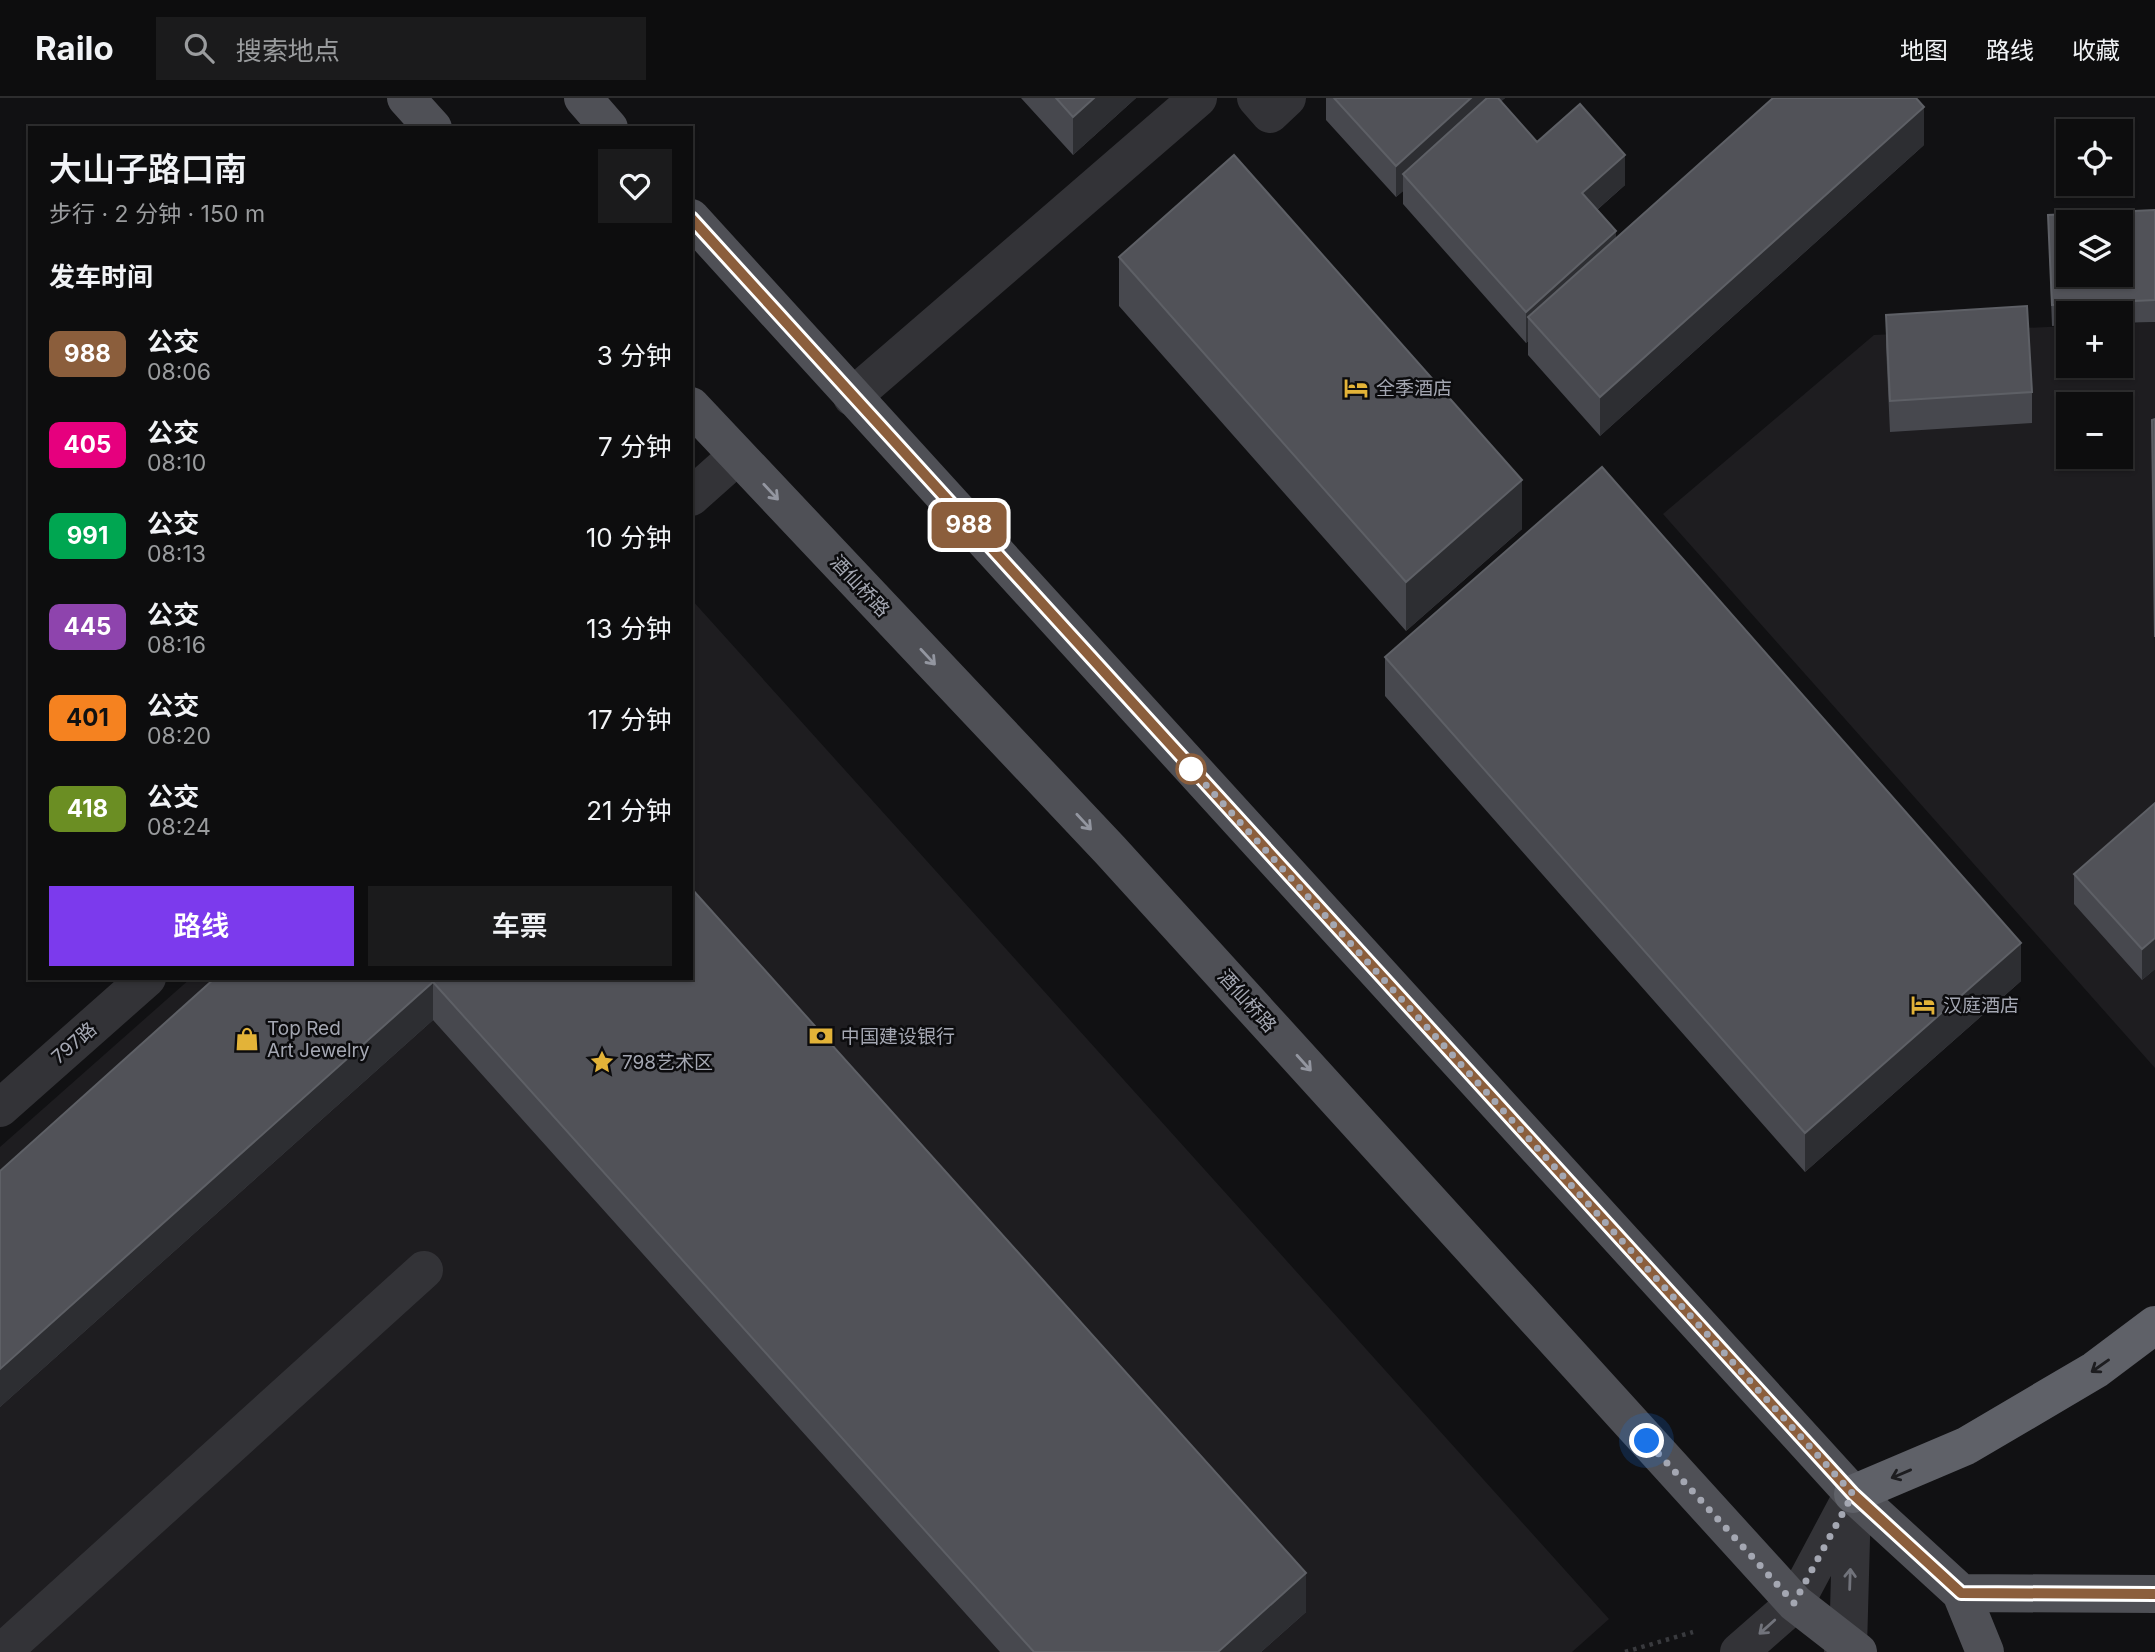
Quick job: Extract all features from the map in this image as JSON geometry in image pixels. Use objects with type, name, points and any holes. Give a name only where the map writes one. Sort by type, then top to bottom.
[{"type":"highway","points":[[1853,1494],[1966,1447],[2095,1370],[2155,1325]]},
{"type":"main road","points":[[406,98],[431,126]]},
{"type":"main road","points":[[583,98],[608,126]]},
{"type":"main road","points":[[693,220],[1853,1494],[1961,1593],[1985,1652]]},
{"type":"main road","name":"酒仙桥路","points":[[693,408],[1110,850],[1794,1603],[1850,1651]]},
{"type":"main road","points":[[1961,1593],[2155,1594]]},
{"type":"street","points":[[852,397],[1198,98]]},
{"type":"street","points":[[1256,98],[1270,114],[1287,98]]},
{"type":"street","points":[[693,495],[737,456]]},
{"type":"street","name":"797路","points":[[0,1108],[145,980]]},
{"type":"street","points":[[2,1652],[424,1270]]},
{"type":"street","points":[[1739,1652],[1794,1603],[1853,1494]]},
{"type":"street","points":[[1850,1651],[1853,1494]]},
{"type":"shaded area","points":[[2155,322],[2155,1068],[1663,514],[1874,335],[2056,327],[2056,378],[2133,378],[2133,323]]},
{"type":"shaded area","name":"798艺术区","points":[[693,601],[1609,1619],[1572,1652],[0,1652],[0,1147],[189,980],[693,980]]},
{"type":"building","points":[[1056,98],[1094,98],[1073,117]]},
{"type":"building","points":[[1334,98],[1471,98],[1396,166]]},
{"type":"building","points":[[1487,98],[1498,98],[1537,142],[1580,104],[1625,155],[1582,193],[1616,231],[1526,312],[1403,174]]},
{"type":"building","points":[[1773,98],[1916,98],[1924,107],[1600,397],[1528,317]]},
{"type":"building","points":[[1234,155],[1522,480],[1406,582],[1119,257]]},
{"type":"building","points":[[2155,210],[2155,300],[2056,301],[2056,305],[2052,305],[2048,215],[2056,215],[2056,287],[2133,287],[2133,211]]},
{"type":"building","points":[[2027,306],[2032,392],[1890,401],[1886,315]]},
{"type":"building","points":[[2155,419],[2155,637],[2152,420]]},
{"type":"building","points":[[1602,467],[2021,943],[1805,1133],[1385,657]]},
{"type":"building","points":[[2155,803],[2155,938],[2142,949],[2074,874]]},
{"type":"building","points":[[693,890],[1306,1573],[1218,1652],[1034,1652],[433,982],[0,1369],[0,1171],[213,980],[693,980]]},
{"type":"bus line","name":"988","points":[[693,220],[1853,1494],[1961,1593],[2155,1594]]},
{"type":"place","name":"全季酒店","points":[[1356,388]]},
{"type":"place","name":"汉庭酒店","points":[[1923,1005]]},
{"type":"place","name":"中国建设银行","points":[[821,1036]]},
{"type":"place","name":"Top Red Art Jewelry","points":[[247,1039]]},
{"type":"place","name":"798艺术区","points":[[602,1062]]},
{"type":"route","points":[[1191,769],[1186,763],[1853,1494],[1794,1603],[1647,1441]]}]
